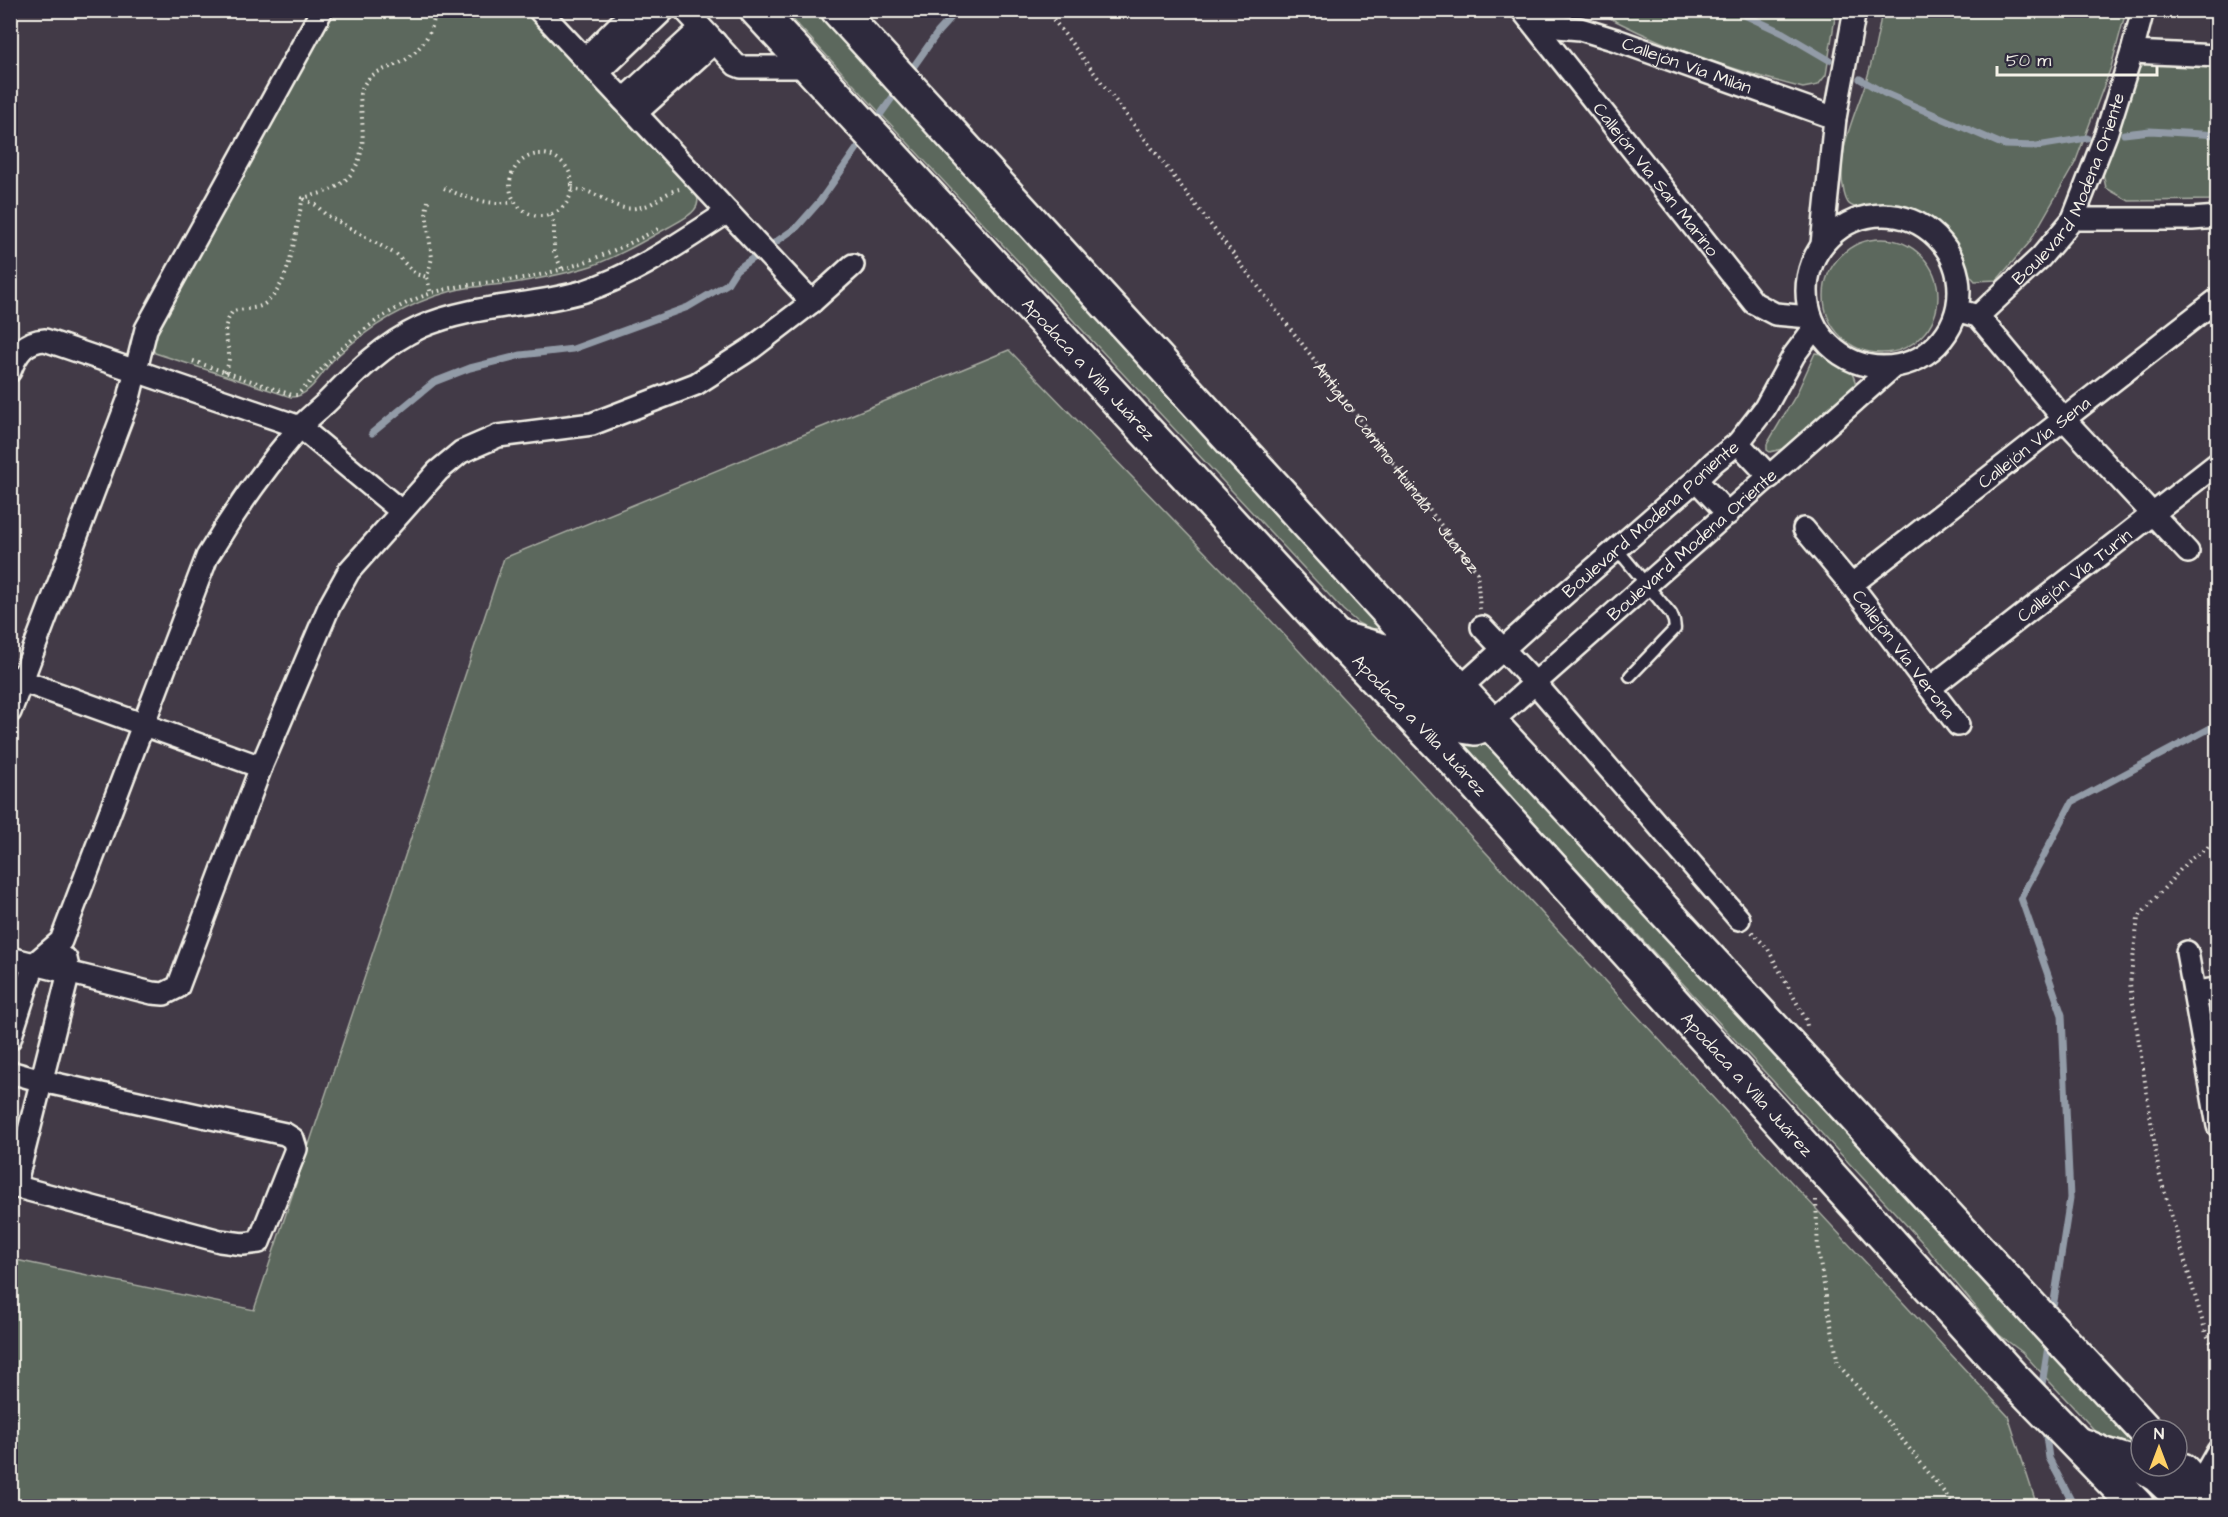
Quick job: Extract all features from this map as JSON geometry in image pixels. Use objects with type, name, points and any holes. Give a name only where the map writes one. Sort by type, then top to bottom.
[{"type":"main road","name":"Apodaca a Villa Juárez","points":[[757,10],[1337,638],[1452,758],[2012,1377],[2137,1506]]},
{"type":"main road","points":[[838,10],[1459,689],[2134,1418]]},
{"type":"main road","points":[[1337,638],[1381,650],[1399,661],[1462,726],[1475,728],[1491,722]]},
{"type":"main road","points":[[2077,1442],[2104,1455],[2129,1462]]},
{"type":"main road","points":[[2163,1478],[2195,1494]]},
{"type":"street","points":[[10,712],[16,679],[129,398],[146,329],[322,10]]},
{"type":"street","points":[[539,10],[812,302]]},
{"type":"street","points":[[591,66],[634,10]]},
{"type":"street","points":[[591,66],[664,10]]},
{"type":"street","points":[[685,10],[741,67],[810,67]]},
{"type":"street","points":[[1822,244],[1842,226],[1867,216],[1894,215],[1919,224],[1940,240],[1955,263],[1960,289],[1958,310],[1951,327],[1937,346],[1916,360],[1893,367],[1867,366],[1843,357],[1824,340],[1812,322],[1806,289],[1808,273],[1822,244],[1835,118],[1855,10]]},
{"type":"street","name":"Boulevard Modena Oriente","points":[[1978,316],[2040,257],[2073,219],[2106,134],[2143,10]]},
{"type":"street","name":"Callejón Vía Milán","points":[[1528,18],[1580,29],[1616,40],[1835,118]]},
{"type":"street","name":"Callejón Via San Marino","points":[[1528,18],[1754,303],[1775,314],[1812,322]]},
{"type":"street","points":[[629,107],[708,35]]},
{"type":"street","points":[[2132,52],[2217,56]]},
{"type":"street","points":[[10,1039],[34,964],[61,941],[207,557],[235,511],[300,427],[365,363],[391,343],[420,328],[450,316],[582,291],[611,282],[633,271],[728,212]]},
{"type":"street","points":[[2073,219],[2173,220],[2217,217]]},
{"type":"street","points":[[10,958],[152,993],[164,993],[178,987],[261,767],[334,598],[349,571],[438,471],[461,452],[498,436],[592,424],[696,384],[752,348],[812,302],[853,265]]},
{"type":"street","name":"Callejón Vía Sena","points":[[1851,585],[2217,299]]},
{"type":"street","points":[[1958,310],[1978,316],[2063,418],[2188,552]]},
{"type":"street","name":"Boulevard Modena Poniente","points":[[1459,689],[1738,443],[1765,408],[1812,322]]},
{"type":"street","points":[[10,371],[15,358],[24,347],[33,340],[45,340],[300,427],[401,511]]},
{"type":"street","name":"Boulevard Modena Oriente","points":[[1491,722],[1893,367]]},
{"type":"street","points":[[1738,443],[1770,477]]},
{"type":"street","name":"Callejón Vía Turín","points":[[1930,688],[2217,463]]},
{"type":"street","points":[[1696,480],[1728,514]]},
{"type":"street","name":"Callejón Vía Verona","points":[[1804,529],[1851,585],[1958,725]]},
{"type":"street","points":[[1482,627],[1535,683],[1739,919]]},
{"type":"street","points":[[16,679],[261,767]]},
{"type":"street","points":[[10,1072],[42,1081],[285,1134],[292,1139],[296,1149],[259,1242],[243,1244],[220,1241],[13,1185],[42,1081],[69,972],[61,941]]},
{"type":"street","points":[[2187,952],[2216,1116]]},
{"type":"street","points":[[2195,992],[2217,989]]},
{"type":"street","points":[[2195,1494],[2217,1451]]},
{"type":"lane","points":[[1617,549],[1671,614],[1675,629],[1630,676]]},
{"type":"path","points":[[303,198],[338,186],[357,167],[362,154],[364,137],[360,94],[362,87],[372,74],[407,58],[426,39],[432,27],[434,10]]},
{"type":"path","name":"Antiguo Camino Huinalá - Juarez","points":[[1046,10],[1477,572],[1482,627]]},
{"type":"path","points":[[534,155],[553,156],[564,164],[572,179],[572,189],[568,201],[562,208],[551,215],[542,216],[528,214],[514,202],[509,187],[513,171],[522,160],[534,155]]},
{"type":"path","points":[[572,189],[591,193],[615,207],[631,209],[648,206],[666,193],[686,187]]},
{"type":"path","points":[[444,188],[460,196],[479,201],[514,202]]},
{"type":"path","points":[[303,198],[325,214],[397,255],[416,274],[427,276]]},
{"type":"path","points":[[225,372],[230,358],[224,326],[233,311],[259,307],[275,293],[289,259],[303,198]]},
{"type":"path","points":[[428,201],[426,212],[432,258],[427,276],[431,294]]},
{"type":"path","points":[[551,215],[554,224],[554,252],[562,269]]},
{"type":"path","points":[[192,361],[297,395],[337,353],[367,327],[395,310],[431,294],[469,284],[517,279],[562,269],[602,256],[667,224]]},
{"type":"path","points":[[2217,840],[2187,862],[2138,918],[2130,984],[2159,1173],[2205,1333],[2217,1356]]},
{"type":"path","points":[[1739,919],[1768,949],[1806,1020],[1808,1031]]},
{"type":"path","points":[[1815,1158],[1818,1251],[1838,1364],[1955,1506]]},
{"type":"green space","points":[[329,11],[528,11],[693,188],[697,195],[696,207],[682,220],[621,253],[591,266],[520,282],[460,289],[420,302],[360,337],[334,359],[310,389],[298,396],[291,397],[155,353],[148,341]]},
{"type":"green space","points":[[785,11],[822,11],[917,111],[1386,628],[1369,629],[1343,610]]},
{"type":"green space","points":[[1597,11],[1836,11],[1826,75],[1818,85],[1803,88],[1697,56],[1646,36]]},
{"type":"green space","points":[[1882,11],[2126,11],[2111,67],[2075,163],[2029,243],[1997,280],[1975,281],[1939,230],[1920,216],[1912,213],[1854,207],[1846,200],[1842,178],[1844,150],[1851,122],[1869,73]]},
{"type":"green space","points":[[2152,60],[2217,63],[2217,200],[2129,201],[2106,188],[2102,169],[2138,69]]},
{"type":"green space","points":[[1881,239],[1903,243],[1913,248],[1929,264],[1934,274],[1938,296],[1934,318],[1929,328],[1913,344],[1903,349],[1881,353],[1859,349],[1849,344],[1833,328],[1828,318],[1824,296],[1828,274],[1833,264],[1849,248],[1859,243]]},
{"type":"green space","points":[[1009,350],[1263,612],[2008,1416],[2037,1506],[11,1506],[11,1259],[254,1310],[504,558]]},
{"type":"green space","points":[[1815,353],[1830,356],[1849,369],[1853,375],[1856,391],[1830,408],[1782,449],[1770,452],[1767,450],[1767,444],[1796,395]]},
{"type":"green space","points":[[1404,682],[1481,736],[2129,1425],[2129,1448],[2101,1437],[2022,1352],[1998,1334],[1922,1242]]},
{"type":"waterway","points":[[914,66],[938,32],[958,10]]},
{"type":"waterway","points":[[1734,10],[1783,33],[1829,60]]},
{"type":"waterway","points":[[1860,79],[1884,93],[2004,145],[2037,146],[2087,138]]},
{"type":"waterway","points":[[880,115],[892,98]]},
{"type":"waterway","points":[[2124,134],[2150,131],[2218,135]]},
{"type":"waterway","points":[[372,433],[434,382],[470,368],[521,355],[573,349],[688,307],[727,284],[736,270],[797,227],[820,201],[858,147]]},
{"type":"waterway","points":[[2052,1314],[2070,1198],[2062,1015],[2021,898],[2072,802],[2218,724]]},
{"type":"waterway","points":[[2041,1391],[2049,1340]]},
{"type":"waterway","points":[[2045,1429],[2049,1458],[2074,1506]]}]
